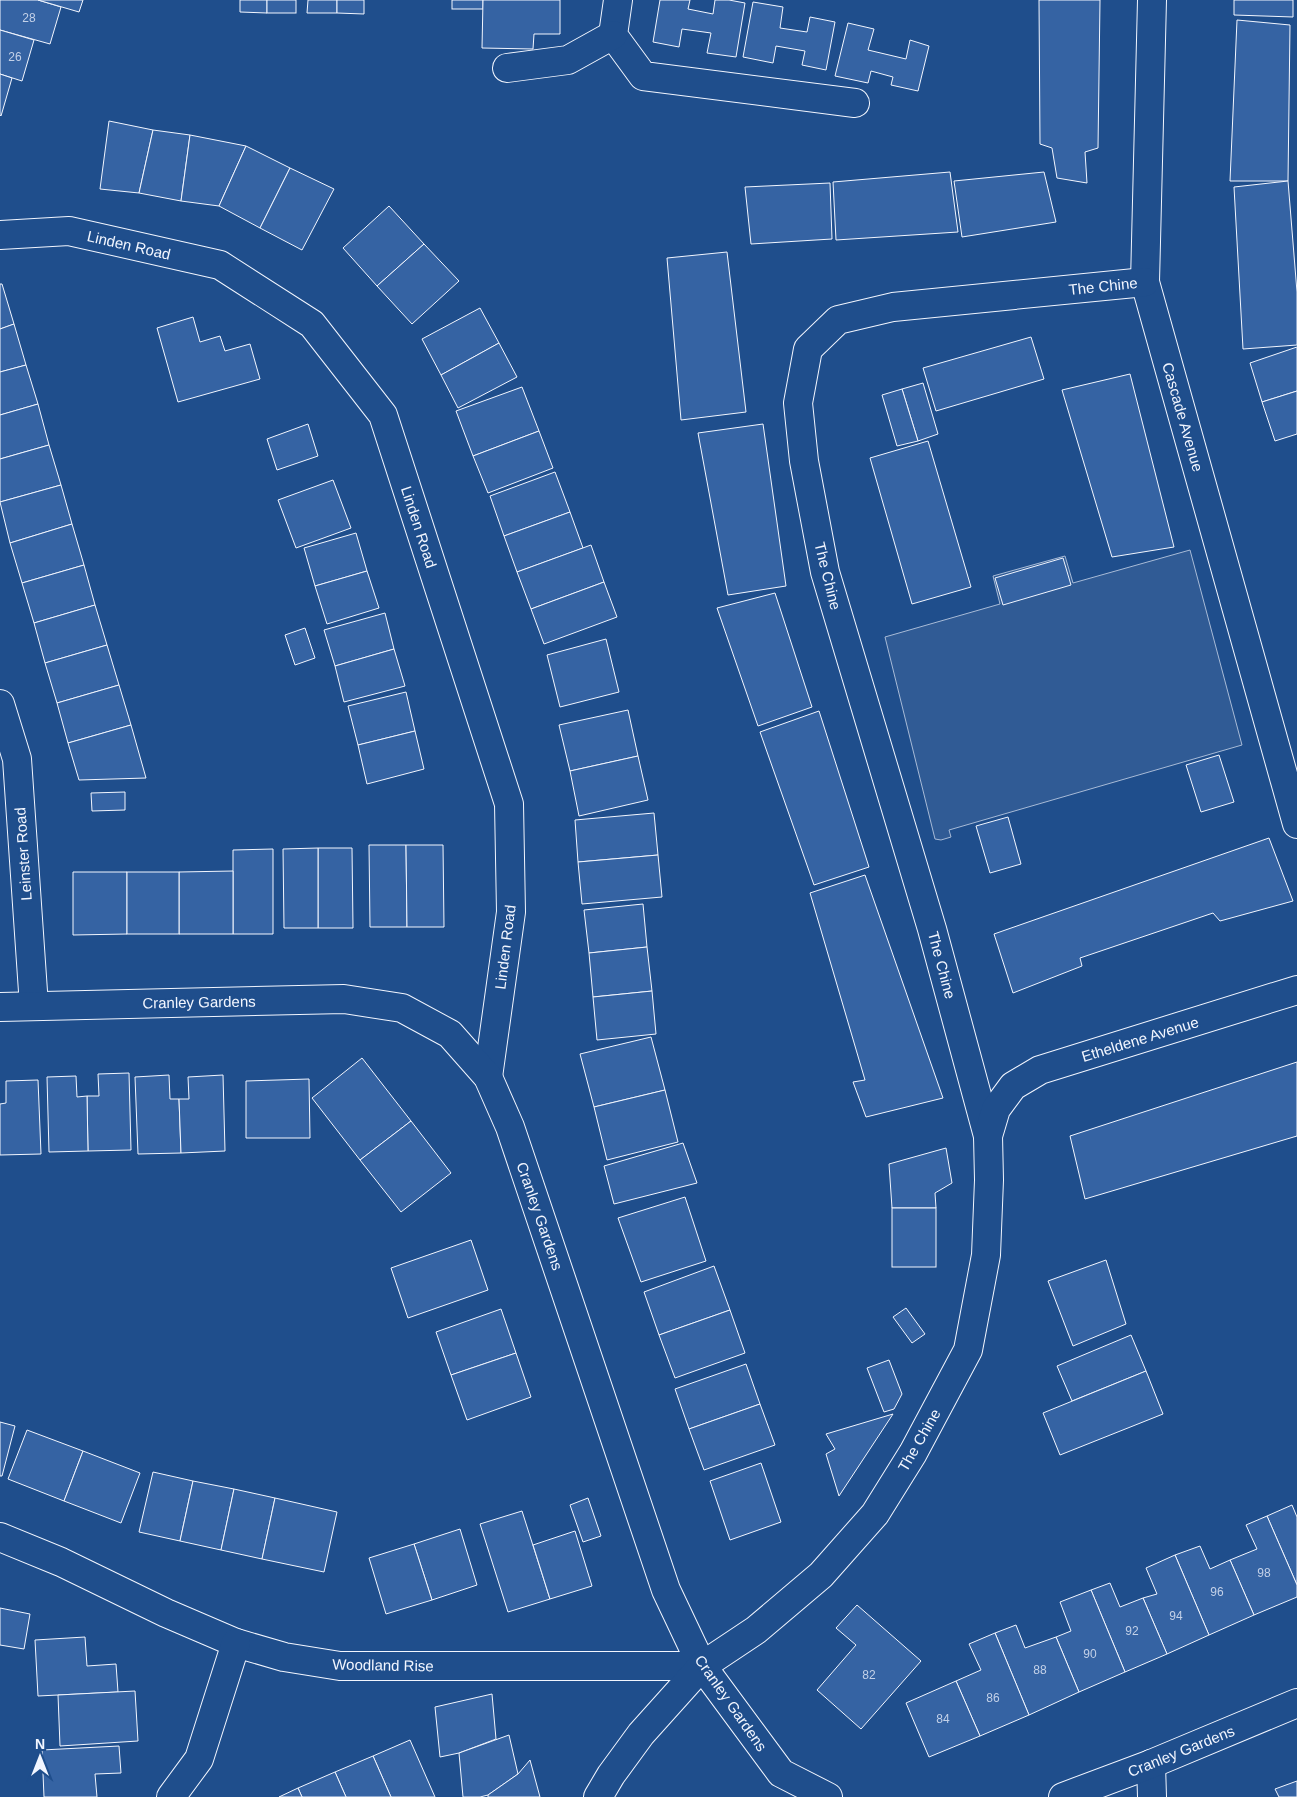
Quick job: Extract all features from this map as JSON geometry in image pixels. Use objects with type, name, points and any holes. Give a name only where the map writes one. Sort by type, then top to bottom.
[{"type":"street","points":[[618,0],[613,35],[642,76],[855,103]]},
{"type":"street","name":"Cascade Avenue","points":[[1152,0],[1145,282],[1297,824]]},
{"type":"street","points":[[507,68],[568,60],[613,35]]},
{"type":"street","name":"Linden Road","points":[[0,235],[69,232],[220,265],[312,324],[383,415],[509,804],[511,912],[488,1077]]},
{"type":"street","name":"The Chine","points":[[598,1797],[611,1775],[641,1734],[702,1666],[756,1630],[821,1575],[875,1514],[913,1453],[968,1350],[986,1254],[989,1180],[988,1136],[932,929],[825,572],[804,461],[798,403],[808,349],[838,320],[893,308],[1145,282]]},
{"type":"street","name":"Leinster Road","points":[[0,704],[16,759],[34,1006]]},
{"type":"street","name":"Etheldene Avenue","points":[[996,1109],[1013,1086],[1040,1070],[1297,990]]},
{"type":"street","name":"Cranley Gardens","points":[[0,1007],[344,999],[402,1008],[450,1034],[488,1077],[510,1127],[666,1590],[702,1666],[781,1773],[828,1797]]},
{"type":"street","name":"The Chine","points":[[988,1136],[996,1109]]},
{"type":"street","name":"Woodland Rise","points":[[0,1537],[61,1562],[166,1613],[236,1643],[284,1657],[340,1666],[702,1666]]},
{"type":"street","points":[[171,1797],[199,1759],[236,1643]]},
{"type":"street","name":"Cranley Gardens","points":[[1063,1797],[1151,1764],[1297,1704]]},
{"type":"street","points":[[1151,1764],[1152,1797]]},
{"type":"shaded area","points":[[1190,550],[1242,745],[949,830],[951,837],[941,840],[935,839],[885,637],[1000,604],[993,576],[1065,556],[1073,583]]},
{"type":"building","points":[[0,0],[38,0],[61,7],[50,44],[0,30]]},
{"type":"building","points":[[38,0],[83,0],[79,12]]},
{"type":"building","points":[[240,0],[267,0],[267,13],[240,12]]},
{"type":"building","points":[[267,0],[296,0],[296,13],[267,13]]},
{"type":"building","points":[[308,0],[337,0],[337,13],[307,13]]},
{"type":"building","points":[[337,0],[364,0],[364,14],[337,13]]},
{"type":"building","points":[[452,0],[483,0],[483,9],[452,9]]},
{"type":"building","points":[[483,0],[560,0],[560,34],[534,34],[533,49],[482,48]]},
{"type":"building","points":[[660,0],[690,0],[688,9],[713,14],[715,0],[745,3],[736,57],[707,53],[711,33],[682,29],[679,47],[653,42]]},
{"type":"building","points":[[1039,0],[1100,0],[1098,148],[1085,152],[1087,183],[1057,178],[1052,148],[1040,144]]},
{"type":"building","points":[[1234,0],[1293,0],[1293,17],[1234,15]]},
{"type":"building","points":[[753,2],[783,7],[780,28],[807,32],[810,17],[835,22],[826,70],[802,65],[805,51],[776,46],[773,63],[743,57]]},
{"type":"building","points":[[1237,20],[1290,25],[1288,181],[1230,181]]},
{"type":"building","points":[[848,23],[874,29],[868,50],[906,59],[910,40],[929,46],[918,91],[891,85],[893,77],[871,71],[868,83],[835,76]]},
{"type":"building","points":[[0,30],[34,40],[22,81],[0,74]]},
{"type":"building","points":[[0,74],[12,78],[1,116],[0,115]]},
{"type":"building","points":[[109,121],[153,130],[139,193],[100,189]]},
{"type":"building","points":[[153,130],[190,135],[181,201],[139,193]]},
{"type":"building","points":[[190,135],[246,146],[219,206],[181,201]]},
{"type":"building","points":[[246,146],[290,168],[260,228],[219,206]]},
{"type":"building","points":[[290,168],[334,189],[302,250],[260,228]]},
{"type":"building","points":[[950,172],[958,232],[836,240],[833,182]]},
{"type":"building","points":[[1044,172],[1056,222],[962,237],[954,181]]},
{"type":"building","points":[[1288,181],[1297,292],[1297,345],[1243,349],[1234,187]]},
{"type":"building","points":[[830,183],[832,239],[751,244],[745,187]]},
{"type":"building","points":[[389,206],[424,244],[377,286],[343,248]]},
{"type":"building","points":[[424,244],[459,281],[412,324],[377,286]]},
{"type":"building","points":[[727,252],[746,412],[681,420],[667,258]]},
{"type":"building","points":[[0,284],[2,284],[14,324],[0,329]]},
{"type":"building","points":[[480,308],[499,343],[441,375],[422,339]]},
{"type":"building","points":[[193,317],[200,342],[220,336],[225,351],[250,344],[260,379],[178,402],[157,328]]},
{"type":"building","points":[[14,324],[26,365],[0,372],[0,329]]},
{"type":"building","points":[[1031,337],[1044,379],[936,411],[923,368]]},
{"type":"building","points":[[499,343],[517,377],[458,408],[441,375]]},
{"type":"building","points":[[1297,347],[1297,391],[1262,402],[1250,363]]},
{"type":"building","points":[[26,365],[38,404],[0,415],[0,372]]},
{"type":"building","points":[[1130,374],[1174,547],[1112,557],[1062,390]]},
{"type":"building","points":[[923,383],[938,434],[918,441],[902,389]]},
{"type":"building","points":[[522,387],[539,431],[473,456],[456,411]]},
{"type":"building","points":[[902,389],[918,441],[897,446],[882,395]]},
{"type":"building","points":[[1297,391],[1297,434],[1275,441],[1262,402]]},
{"type":"building","points":[[38,404],[49,445],[0,459],[0,415]]},
{"type":"building","points":[[308,424],[318,456],[277,470],[267,439]]},
{"type":"building","points":[[763,424],[786,586],[728,595],[698,433]]},
{"type":"building","points":[[539,431],[553,468],[488,493],[473,456]]},
{"type":"building","points":[[928,441],[971,587],[912,604],[870,458]]},
{"type":"building","points":[[49,445],[61,485],[0,502],[0,459]]},
{"type":"building","points":[[555,472],[570,512],[504,536],[490,496]]},
{"type":"building","points":[[333,480],[351,528],[296,548],[278,500]]},
{"type":"building","points":[[61,485],[72,524],[10,543],[0,502]]},
{"type":"building","points":[[570,512],[583,548],[517,572],[504,536]]},
{"type":"building","points":[[72,524],[84,565],[22,583],[10,543]]},
{"type":"building","points":[[356,533],[367,571],[315,586],[304,548]]},
{"type":"building","points":[[591,545],[604,582],[531,609],[517,572]]},
{"type":"building","points":[[1063,558],[1071,585],[1003,605],[995,578]]},
{"type":"building","points":[[84,565],[95,605],[34,623],[22,583]]},
{"type":"building","points":[[367,571],[379,608],[327,624],[315,586]]},
{"type":"building","points":[[604,582],[617,617],[544,644],[531,609]]},
{"type":"building","points":[[775,593],[812,707],[758,726],[717,608]]},
{"type":"building","points":[[95,605],[107,645],[45,663],[34,623]]},
{"type":"building","points":[[385,613],[394,649],[335,666],[324,630]]},
{"type":"building","points":[[305,628],[315,658],[295,665],[285,635]]},
{"type":"building","points":[[606,639],[619,692],[560,707],[547,655]]},
{"type":"building","points":[[107,645],[119,685],[57,703],[45,663]]},
{"type":"building","points":[[394,649],[405,686],[344,702],[335,666]]},
{"type":"building","points":[[119,685],[131,725],[68,743],[57,703]]},
{"type":"building","points":[[406,692],[415,731],[358,745],[348,706]]},
{"type":"building","points":[[628,710],[638,756],[570,771],[559,725]]},
{"type":"building","points":[[819,711],[869,867],[814,885],[760,732]]},
{"type":"building","points":[[131,725],[146,778],[79,780],[68,743]]},
{"type":"building","points":[[415,731],[424,769],[367,784],[358,745]]},
{"type":"building","points":[[1219,755],[1234,802],[1201,812],[1186,765]]},
{"type":"building","points":[[638,756],[648,800],[579,816],[570,771]]},
{"type":"building","points":[[125,792],[125,810],[92,811],[91,793]]},
{"type":"building","points":[[654,813],[658,855],[578,862],[575,820]]},
{"type":"building","points":[[1008,817],[1021,864],[990,873],[976,826]]},
{"type":"building","points":[[1269,838],[1293,901],[1220,921],[1213,913],[1080,958],[1082,966],[1013,993],[994,934]]},
{"type":"building","points":[[369,845],[406,845],[407,927],[370,927]]},
{"type":"building","points":[[406,845],[443,845],[444,927],[407,927]]},
{"type":"building","points":[[318,848],[352,848],[353,928],[318,928]]},
{"type":"building","points":[[318,848],[318,928],[284,928],[283,849]]},
{"type":"building","points":[[273,849],[273,934],[233,934],[233,850]]},
{"type":"building","points":[[658,855],[662,897],[582,904],[578,862]]},
{"type":"building","points":[[233,871],[233,934],[179,934],[179,872]]},
{"type":"building","points":[[73,872],[127,872],[127,934],[73,935]]},
{"type":"building","points":[[127,872],[179,872],[179,934],[127,934]]},
{"type":"building","points":[[865,875],[943,1098],[866,1117],[853,1082],[865,1080],[810,893]]},
{"type":"building","points":[[643,904],[647,947],[589,953],[584,910]]},
{"type":"building","points":[[647,947],[652,991],[593,997],[589,953]]},
{"type":"building","points":[[652,991],[656,1034],[597,1040],[593,997]]},
{"type":"building","points":[[651,1037],[665,1090],[594,1107],[580,1054]]},
{"type":"building","points":[[362,1058],[411,1121],[360,1160],[312,1098]]},
{"type":"building","points":[[1297,1062],[1297,1136],[1085,1199],[1070,1136]]},
{"type":"building","points":[[129,1073],[131,1150],[88,1151],[87,1096],[99,1096],[98,1074]]},
{"type":"building","points":[[169,1075],[170,1099],[179,1099],[181,1153],[138,1154],[135,1077]]},
{"type":"building","points":[[223,1075],[225,1151],[181,1153],[179,1099],[189,1099],[188,1077]]},
{"type":"building","points":[[76,1076],[77,1097],[87,1096],[88,1151],[49,1152],[47,1077]]},
{"type":"building","points":[[309,1079],[310,1138],[246,1138],[246,1081]]},
{"type":"building","points":[[38,1080],[41,1154],[0,1155],[0,1104],[6,1103],[6,1081]]},
{"type":"building","points":[[665,1090],[678,1142],[607,1160],[594,1107]]},
{"type":"building","points":[[411,1121],[451,1173],[401,1212],[360,1160]]},
{"type":"building","points":[[683,1143],[697,1183],[614,1204],[604,1166]]},
{"type":"building","points":[[946,1148],[952,1183],[935,1193],[936,1208],[892,1208],[889,1164]]},
{"type":"building","points":[[685,1197],[706,1261],[641,1282],[618,1218]]},
{"type":"building","points":[[892,1208],[936,1208],[936,1267],[892,1267]]},
{"type":"building","points":[[471,1240],[488,1290],[408,1318],[391,1268]]},
{"type":"building","points":[[1106,1260],[1126,1324],[1073,1346],[1048,1281]]},
{"type":"building","points":[[714,1266],[730,1310],[659,1335],[644,1292]]},
{"type":"building","points":[[906,1308],[925,1334],[912,1343],[893,1317]]},
{"type":"building","points":[[501,1309],[516,1353],[451,1375],[436,1332]]},
{"type":"building","points":[[730,1310],[745,1353],[675,1378],[659,1335]]},
{"type":"building","points":[[1131,1335],[1146,1371],[1072,1401],[1057,1366]]},
{"type":"building","points":[[516,1353],[531,1397],[467,1420],[451,1375]]},
{"type":"building","points":[[889,1360],[902,1394],[894,1409],[884,1412],[867,1368]]},
{"type":"building","points":[[746,1364],[760,1404],[689,1429],[675,1389]]},
{"type":"building","points":[[1146,1371],[1163,1414],[1060,1455],[1043,1413]]},
{"type":"building","points":[[760,1404],[775,1445],[704,1470],[689,1429]]},
{"type":"building","points":[[893,1414],[839,1496],[826,1454],[835,1449],[826,1434]]},
{"type":"building","points":[[0,1422],[15,1426],[2,1476],[0,1476]]},
{"type":"building","points":[[27,1430],[83,1451],[64,1501],[8,1479]]},
{"type":"building","points":[[83,1451],[140,1473],[121,1523],[64,1501]]},
{"type":"building","points":[[761,1463],[781,1522],[730,1540],[710,1481]]},
{"type":"building","points":[[153,1472],[193,1481],[180,1541],[139,1532]]},
{"type":"building","points":[[193,1481],[234,1489],[221,1550],[180,1541]]},
{"type":"building","points":[[234,1489],[275,1498],[262,1559],[221,1550]]},
{"type":"building","points":[[275,1498],[337,1512],[324,1572],[262,1559]]},
{"type":"building","points":[[588,1498],[601,1536],[583,1542],[570,1505]]},
{"type":"building","points":[[1292,1505],[1297,1517],[1297,1585],[1267,1516]]},
{"type":"building","points":[[522,1511],[550,1599],[508,1612],[480,1524]]},
{"type":"building","points":[[1267,1516],[1297,1585],[1297,1597],[1254,1615],[1230,1560],[1257,1549],[1246,1525]]},
{"type":"building","points":[[460,1529],[477,1585],[432,1600],[414,1544]]},
{"type":"building","points":[[575,1531],[592,1586],[550,1599],[533,1545]]},
{"type":"building","points":[[414,1544],[432,1600],[386,1614],[369,1558]]},
{"type":"building","points":[[1200,1546],[1210,1569],[1230,1560],[1254,1615],[1209,1635],[1175,1555]]},
{"type":"building","points":[[1175,1555],[1209,1635],[1167,1654],[1143,1598],[1157,1594],[1146,1568]]},
{"type":"building","points":[[1110,1583],[1120,1607],[1143,1598],[1167,1654],[1125,1672],[1091,1590]]},
{"type":"building","points":[[1091,1590],[1125,1672],[1079,1692],[1056,1637],[1071,1631],[1060,1602]]},
{"type":"building","points":[[857,1605],[921,1661],[861,1729],[817,1690],[856,1645],[836,1628]]},
{"type":"building","points":[[0,1608],[30,1614],[24,1649],[0,1645]]},
{"type":"building","points":[[1016,1625],[1025,1648],[1056,1637],[1079,1692],[1029,1715],[995,1633]]},
{"type":"building","points":[[995,1633],[1029,1715],[980,1736],[956,1681],[981,1670],[969,1644]]},
{"type":"building","points":[[85,1637],[87,1666],[116,1664],[118,1692],[38,1696],[35,1640]]},
{"type":"building","points":[[956,1681],[980,1736],[929,1757],[906,1703]]},
{"type":"building","points":[[135,1691],[138,1741],[60,1746],[58,1695]]},
{"type":"building","points":[[492,1694],[496,1739],[459,1753],[440,1757],[435,1707]]},
{"type":"building","points":[[509,1735],[518,1774],[488,1795],[463,1797],[459,1753]]},
{"type":"building","points":[[410,1740],[435,1797],[391,1797],[373,1756]]},
{"type":"building","points":[[119,1746],[121,1773],[95,1774],[97,1797],[44,1797],[42,1750]]},
{"type":"building","points":[[373,1756],[391,1797],[346,1797],[335,1772]]},
{"type":"building","points":[[530,1760],[540,1797],[488,1797],[488,1795],[518,1774]]},
{"type":"building","points":[[335,1772],[346,1797],[302,1797],[298,1788]]},
{"type":"building","points":[[1297,1781],[1297,1797],[1279,1797],[1275,1789]]},
{"type":"building","points":[[298,1788],[302,1797],[279,1797]]}]
